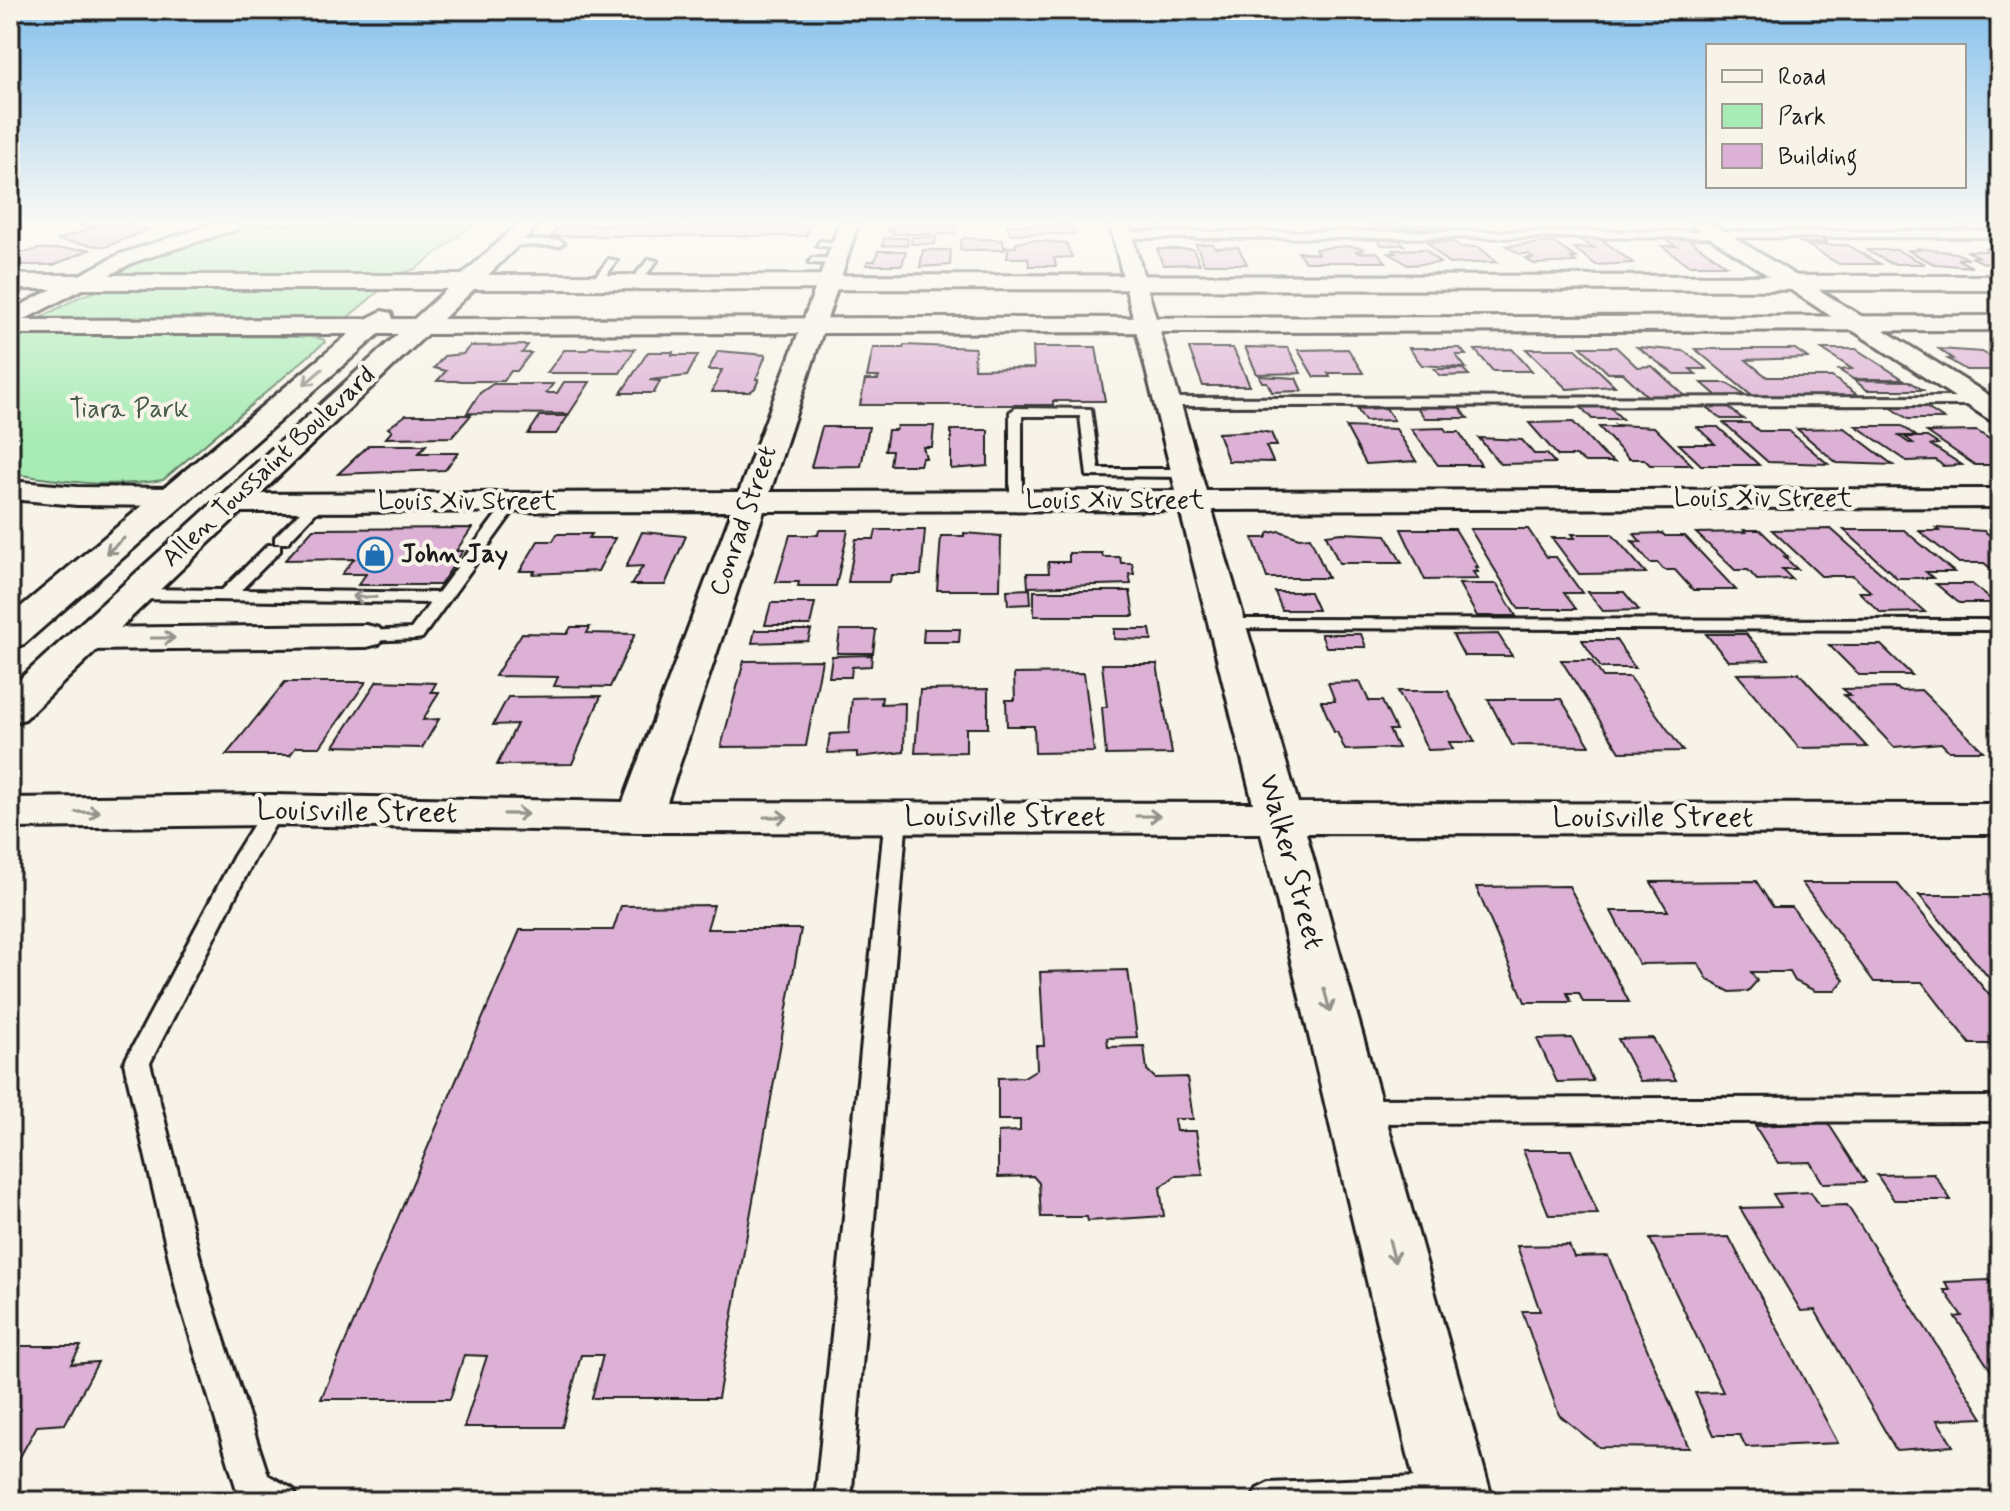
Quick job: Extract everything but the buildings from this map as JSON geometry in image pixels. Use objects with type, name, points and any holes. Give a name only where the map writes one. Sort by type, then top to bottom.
[{"type":"main road","name":"Allen Toussaint Boulevard","points":[[10,636],[408,296]]},
{"type":"main road","name":"Allen Toussaint Boulevard","points":[[10,710],[422,327],[442,296]]},
{"type":"main road","points":[[10,327],[2000,323]]},
{"type":"main road","points":[[276,409],[332,409]]},
{"type":"main road","points":[[10,673],[50,672]]},
{"type":"street","points":[[10,320],[54,296]]},
{"type":"street","name":"Conrad Street","points":[[640,817],[813,324],[820,296]]},
{"type":"street","name":"Walker Street","points":[[1138,296],[1279,816],[1455,1498]]},
{"type":"street","points":[[1811,296],[1989,401],[2000,414]]},
{"type":"street","name":"Louis Xiv Street","points":[[230,503],[1015,501],[1190,487],[2000,498]]},
{"type":"street","points":[[10,490],[77,496],[173,497]]},
{"type":"street","points":[[85,639],[366,636]]},
{"type":"street","name":"Louisville Street","points":[[10,813],[273,810],[640,817],[2000,819]]},
{"type":"lane","points":[[1167,402],[1989,401]]},
{"type":"lane","points":[[1015,501],[1016,412],[1086,412],[1092,473],[1190,487]]},
{"type":"lane","points":[[366,636],[416,634],[513,502]]},
{"type":"lane","points":[[227,595],[317,503]]},
{"type":"lane","points":[[132,594],[442,598]]},
{"type":"lane","points":[[1228,624],[2000,625]]},
{"type":"lane","points":[[273,810],[245,856],[137,1063],[193,1293],[254,1487],[281,1501]]},
{"type":"lane","points":[[833,1501],[896,816]]},
{"type":"lane","points":[[1356,1111],[2000,1109]]},
{"type":"lane","points":[[1269,1501],[1455,1498]]},
{"type":"green space","points":[[81,296],[374,296],[341,323],[31,323]]},
{"type":"green space","name":"Tiara Park","points":[[10,334],[310,337],[325,342],[163,480],[106,484],[10,473]]},
{"type":"place","name":"John Jay","points":[[375,555]]}]
